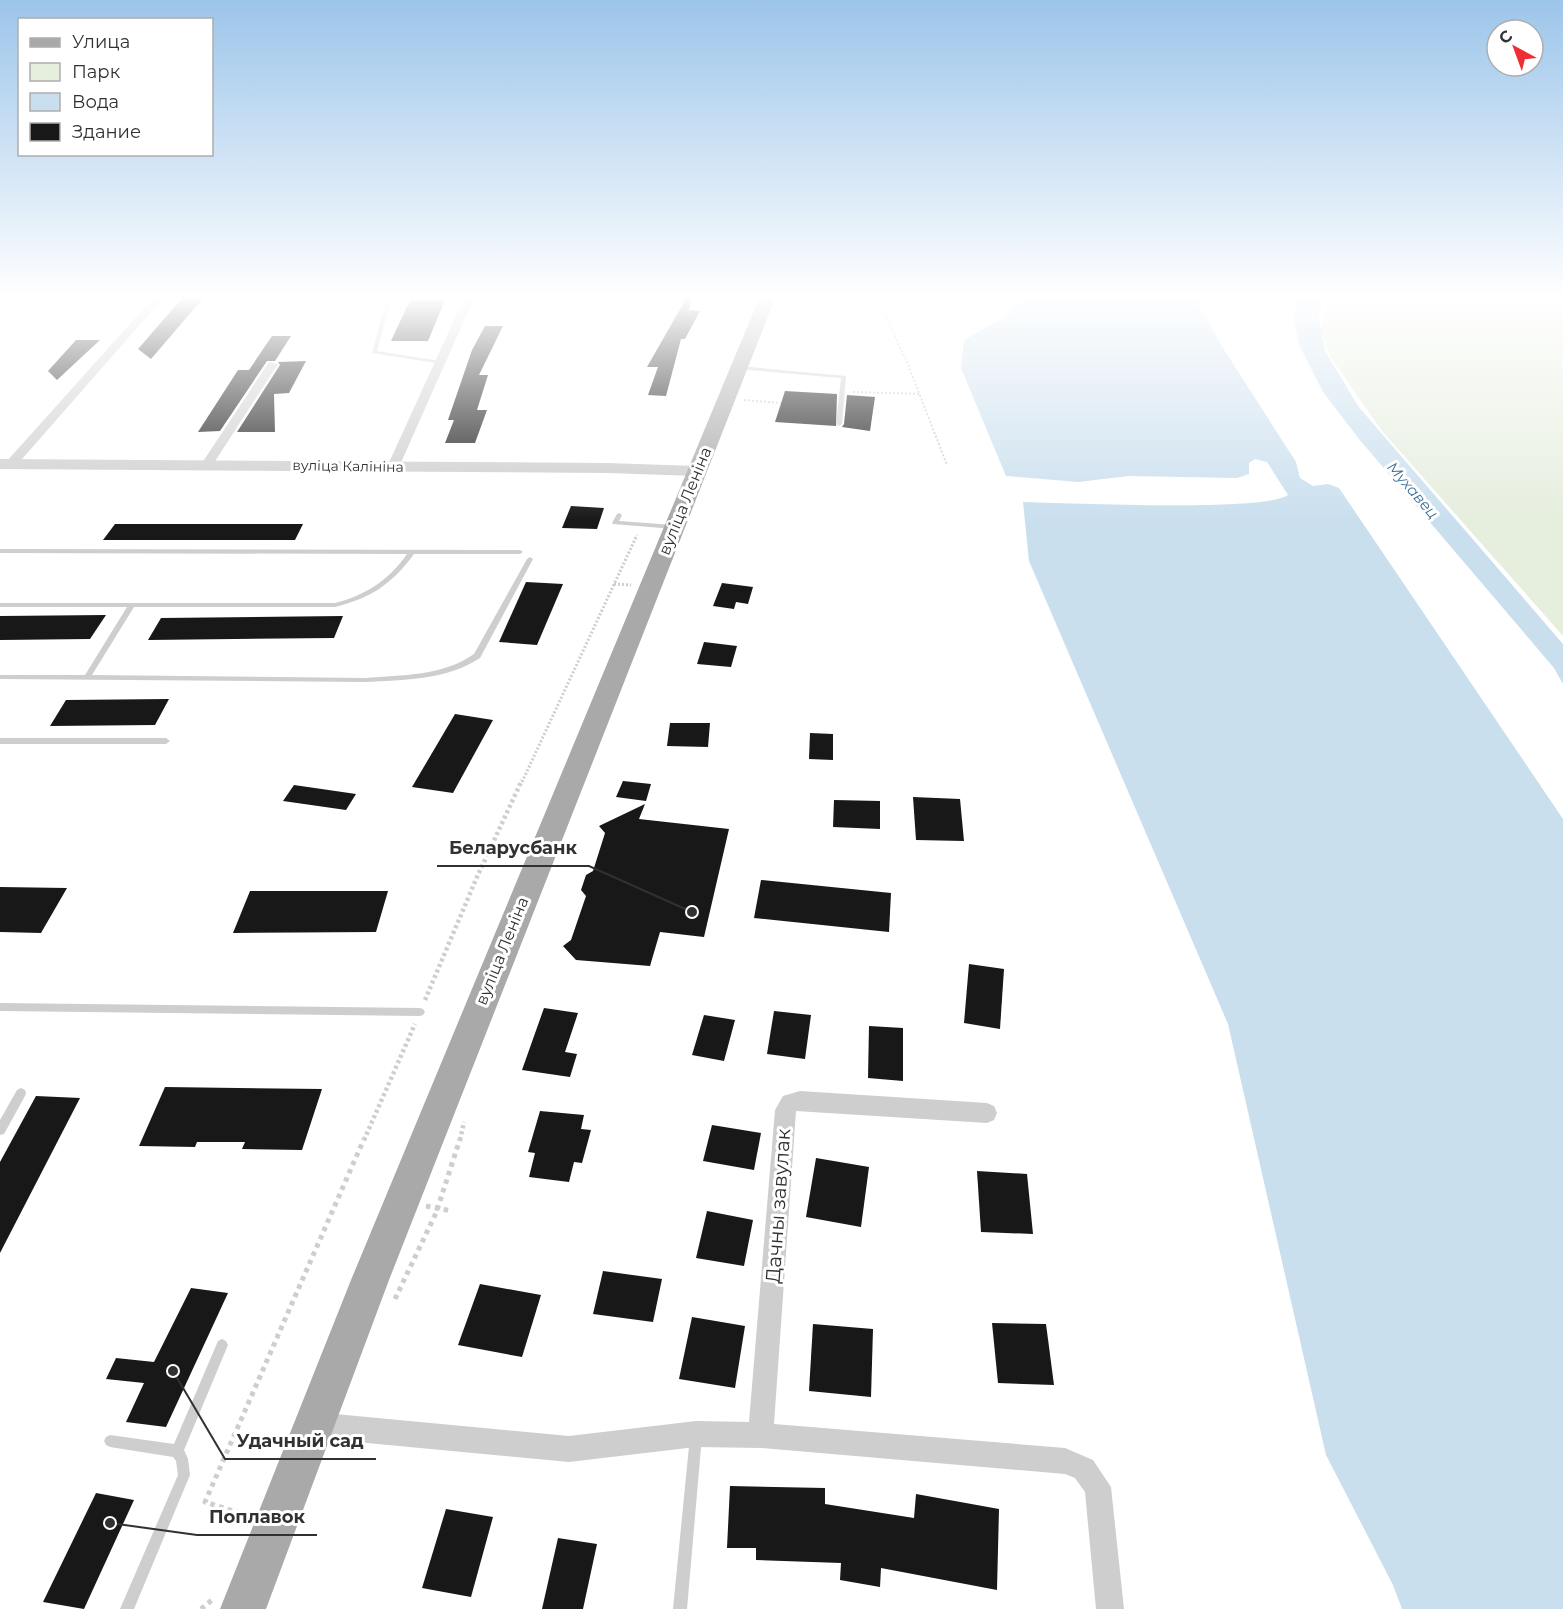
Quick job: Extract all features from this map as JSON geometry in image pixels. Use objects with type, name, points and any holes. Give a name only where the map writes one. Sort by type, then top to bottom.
[{"type":"main road","name":"вуліца Леніна","points":[[243,1609],[313,1425],[677,506],[708,443],[738,371]]},
{"type":"street","points":[[5,464],[91,371]]},
{"type":"street","points":[[206,466],[268,371]]},
{"type":"street","points":[[393,467],[436,371]]},
{"type":"street","points":[[636,469],[678,463],[689,458],[708,443]]},
{"type":"street","name":"вуліца Калініна","points":[[5,464],[636,469],[677,506]]},
{"type":"street","points":[[636,469],[671,476],[680,486],[677,506]]},
{"type":"street","name":"Дачны завулак","points":[[761,1436],[785,1110],[790,1103],[800,1101],[987,1113]]},
{"type":"street","points":[[313,1425],[569,1449],[696,1434],[761,1436],[1065,1461],[1084,1469],[1098,1487],[1110,1609]]},
{"type":"lane","points":[[775,371],[844,377],[839,423]]},
{"type":"lane","points":[[619,515],[615,523],[677,506]]},
{"type":"lane","points":[[0,551],[520,552]]},
{"type":"lane","points":[[0,605],[335,605],[367,595],[384,585],[401,568],[412,552]]},
{"type":"lane","points":[[0,677],[365,680],[406,677],[441,670],[465,664],[477,656],[530,559]]},
{"type":"lane","points":[[87,678],[132,605]]},
{"type":"lane","points":[[0,741],[166,741]]},
{"type":"lane","points":[[0,1007],[420,1012]]},
{"type":"lane","points":[[0,1130],[21,1093]]},
{"type":"lane","points":[[177,1451],[222,1345]]},
{"type":"lane","points":[[680,1609],[696,1434]]},
{"type":"lane","points":[[110,1441],[177,1451],[182,1459],[184,1475],[127,1609]]},
{"type":"path","points":[[910,371],[947,465]]},
{"type":"path","points":[[844,391],[920,394]]},
{"type":"path","points":[[249,1516],[205,1502],[477,877],[637,534],[677,506]]},
{"type":"green space","points":[[1340,371],[1563,371],[1563,636],[1382,431]]},
{"type":"water","points":[[962,371],[1238,371],[1296,462],[1300,478],[1313,486],[1328,484],[1339,488],[1563,819],[1563,1609],[1402,1609],[1393,1585],[1326,1455],[1228,1024],[1029,561],[1023,502],[1205,505],[1272,500],[1288,495],[1267,462],[1255,459],[1249,463],[1249,474],[1237,478],[1129,476],[1078,482],[1006,476]]},
{"type":"water","name":"Мухавец","points":[[1312,371],[1337,371],[1358,406],[1563,644],[1563,684],[1554,668],[1359,439],[1323,392]]},
{"type":"building","points":[[48,371],[67,371],[57,380]]},
{"type":"building","points":[[237,371],[260,371],[220,431],[198,432]]},
{"type":"building","points":[[276,371],[301,371],[289,393],[274,394],[275,432],[237,432]]},
{"type":"building","points":[[465,371],[481,371],[479,375],[488,375],[477,410],[487,410],[475,443],[445,443],[454,420],[448,420]]},
{"type":"building","points":[[657,371],[673,371],[666,396],[648,395]]},
{"type":"building","points":[[785,391],[837,394],[836,426],[775,422]]},
{"type":"building","points":[[847,395],[875,397],[870,431],[842,427]]},
{"type":"building","points":[[571,506],[604,508],[597,529],[562,528]]},
{"type":"building","points":[[115,524],[303,524],[295,540],[103,540]]},
{"type":"building","points":[[526,582],[563,584],[537,645],[499,642]]},
{"type":"building","points":[[722,583],[753,587],[748,604],[736,602],[734,609],[713,606]]},
{"type":"building","points":[[106,615],[90,639],[0,640],[0,616]]},
{"type":"building","points":[[343,616],[334,638],[148,640],[161,618]]},
{"type":"building","points":[[704,642],[737,646],[731,667],[697,664]]},
{"type":"building","points":[[169,699],[155,725],[50,726],[66,700]]},
{"type":"building","points":[[455,714],[493,720],[453,793],[412,787]]},
{"type":"building","points":[[670,723],[710,723],[708,747],[667,746]]},
{"type":"building","points":[[810,733],[833,734],[833,760],[809,759]]},
{"type":"building","points":[[623,781],[651,784],[646,801],[616,797]]},
{"type":"building","points":[[294,785],[356,794],[346,810],[283,801]]},
{"type":"building","points":[[913,797],[960,799],[964,841],[916,840]]},
{"type":"building","points":[[834,800],[880,801],[880,829],[833,827]]},
{"type":"building","points":[[645,804],[639,819],[729,829],[704,937],[660,932],[650,966],[576,960],[563,946],[571,940],[586,896],[581,890],[586,875],[593,871],[605,833],[599,826]]},
{"type":"building","points":[[761,880],[891,893],[889,932],[754,918]]},
{"type":"building","points":[[0,887],[67,888],[41,933],[0,932]]},
{"type":"building","points":[[250,891],[388,891],[376,932],[233,933]]},
{"type":"building","points":[[969,964],[1004,969],[1000,1029],[964,1023]]},
{"type":"building","points":[[544,1008],[578,1013],[565,1052],[577,1054],[570,1077],[522,1070]]},
{"type":"building","points":[[774,1011],[811,1015],[805,1059],[767,1054]]},
{"type":"building","points":[[704,1015],[735,1020],[724,1061],[692,1055]]},
{"type":"building","points":[[869,1026],[903,1028],[903,1081],[868,1078]]},
{"type":"building","points":[[165,1087],[322,1089],[302,1150],[242,1149],[245,1142],[197,1142],[195,1147],[139,1146]]},
{"type":"building","points":[[36,1096],[80,1098],[0,1253],[0,1162]]},
{"type":"building","points":[[540,1111],[584,1115],[581,1129],[591,1130],[582,1163],[574,1162],[569,1182],[529,1177],[535,1153],[528,1152]]},
{"type":"building","points":[[712,1125],[761,1133],[754,1170],[703,1161]]},
{"type":"building","points":[[816,1158],[869,1167],[861,1227],[806,1217]]},
{"type":"building","points":[[977,1171],[1027,1174],[1033,1234],[981,1232]]},
{"type":"building","points":[[707,1211],[753,1220],[744,1266],[696,1258]]},
{"type":"building","points":[[603,1271],[662,1279],[653,1322],[593,1314]]},
{"type":"building","points":[[480,1284],[541,1295],[522,1357],[458,1345]]},
{"type":"building","points":[[191,1288],[228,1293],[166,1427],[126,1422],[144,1383],[106,1379],[116,1358],[154,1362]]},
{"type":"building","points":[[692,1317],[745,1326],[735,1388],[679,1379]]},
{"type":"building","points":[[992,1323],[1046,1324],[1054,1385],[998,1383]]},
{"type":"building","points":[[813,1324],[873,1329],[871,1397],[809,1391]]},
{"type":"building","points":[[730,1486],[825,1488],[825,1504],[914,1518],[916,1494],[999,1509],[997,1590],[881,1568],[880,1587],[840,1580],[841,1563],[756,1560],[756,1548],[727,1548]]},
{"type":"building","points":[[96,1493],[134,1500],[84,1609],[43,1602]]},
{"type":"building","points":[[446,1509],[493,1517],[471,1597],[422,1588]]},
{"type":"building","points":[[558,1538],[597,1544],[583,1609],[542,1609]]},
{"type":"place","name":"Беларусбанк","points":[[692,912]]},
{"type":"place","name":"Удачный сад","points":[[173,1371]]},
{"type":"place","name":"Поплавок","points":[[110,1523]]}]
